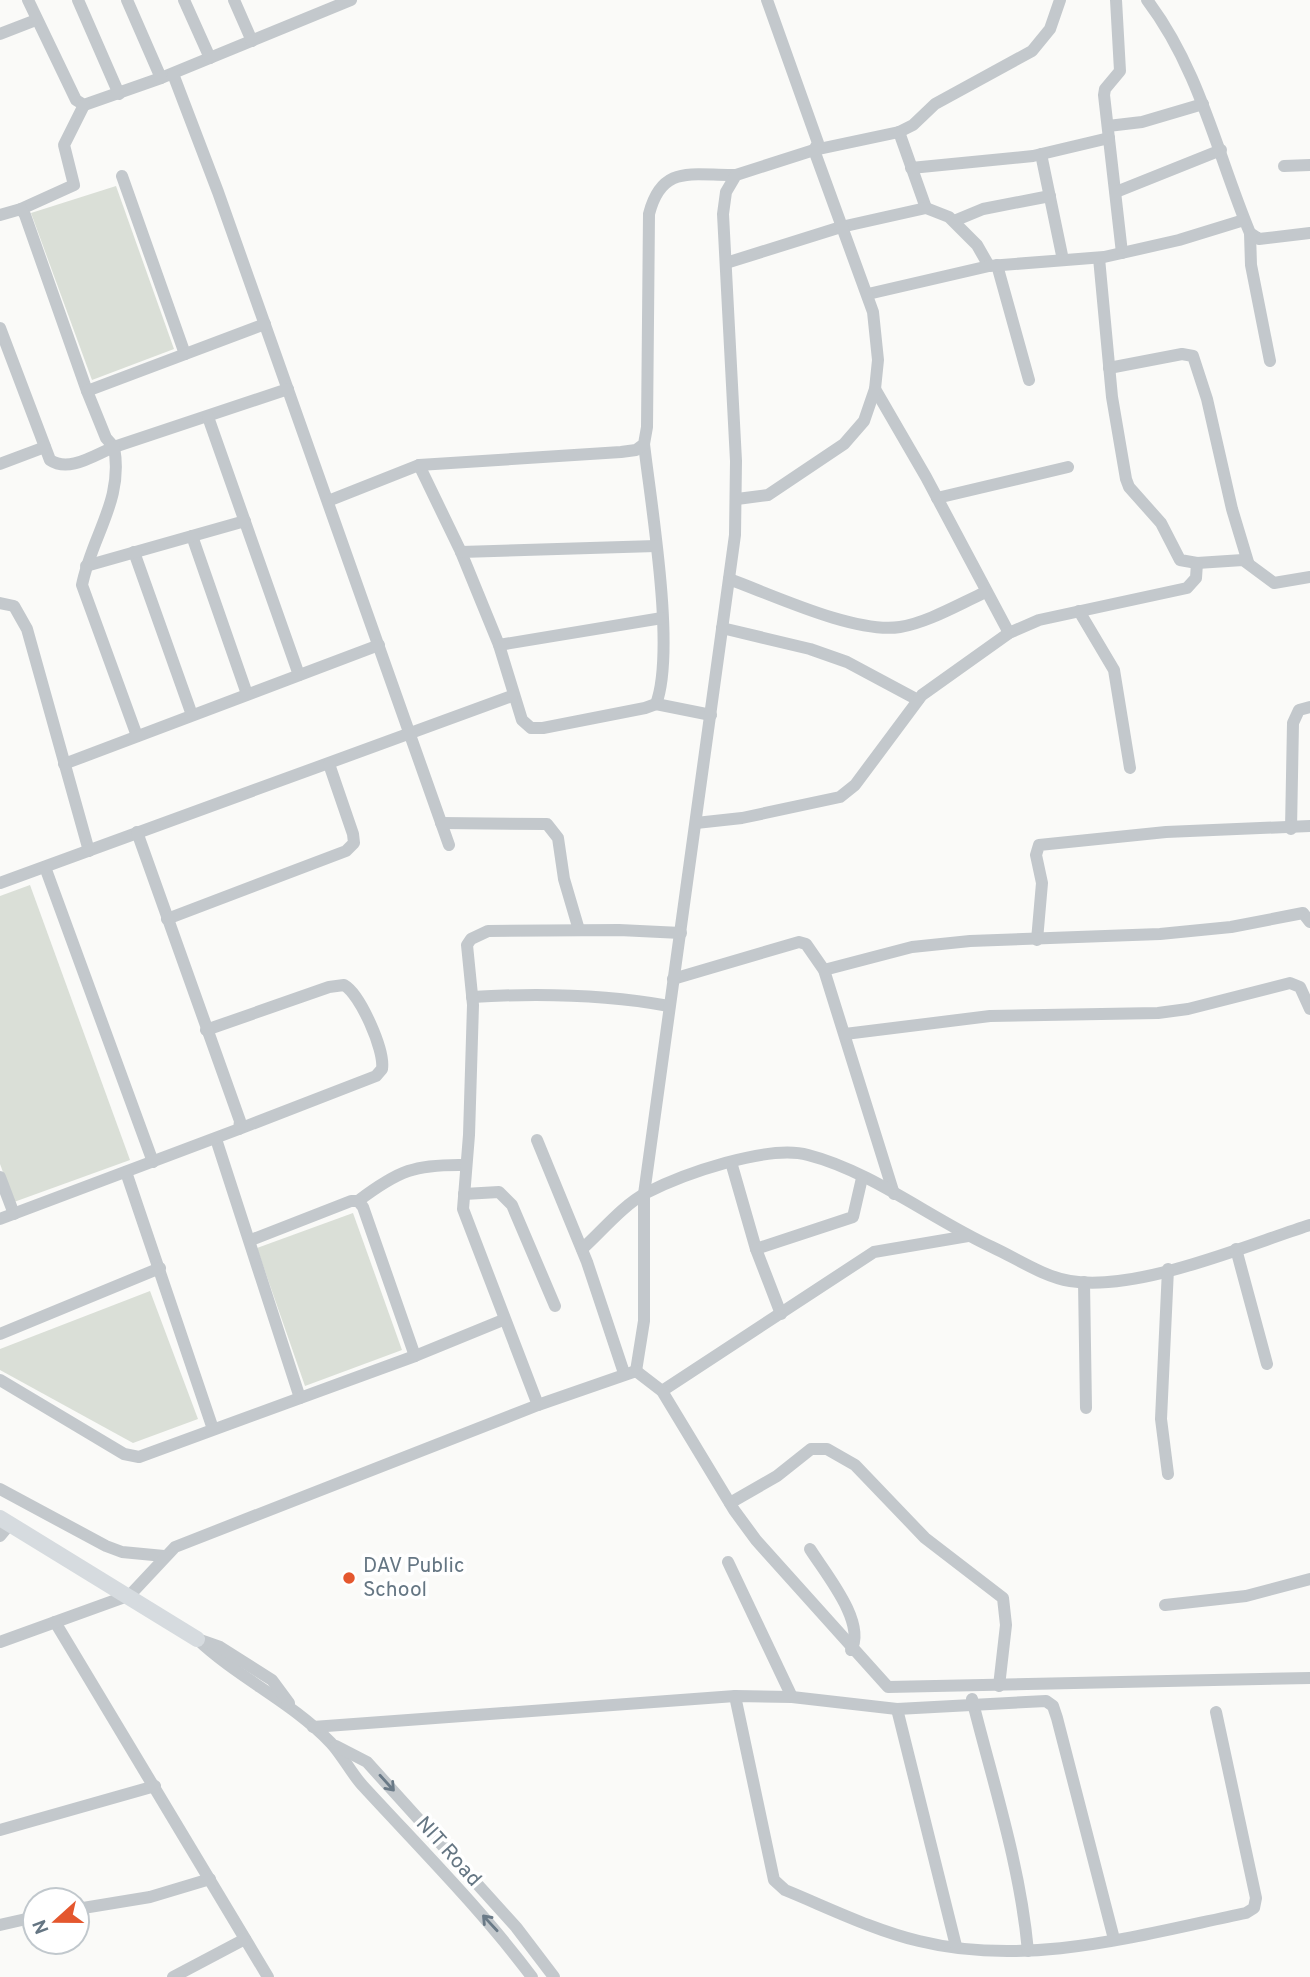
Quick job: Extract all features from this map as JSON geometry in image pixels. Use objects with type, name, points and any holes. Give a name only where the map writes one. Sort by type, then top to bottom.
[{"type":"main road","name":"NIT Road","points":[[3,1526],[130,1595],[197,1639]]},
{"type":"street","points":[[28,0],[76,100],[83,105]]},
{"type":"street","points":[[78,0],[120,94]]},
{"type":"street","points":[[127,0],[167,76],[265,324],[449,845]]},
{"type":"street","points":[[184,0],[210,58]]},
{"type":"street","points":[[233,0],[252,41]]},
{"type":"street","points":[[767,0],[815,133],[818,144],[814,150]]},
{"type":"street","points":[[656,704],[662,689],[662,618],[644,444],[647,427],[649,214],[652,199],[659,186],[678,176],[736,176],[814,150],[899,132],[913,124],[935,104],[1032,51],[1050,29],[1060,0]]},
{"type":"street","points":[[1116,0],[1120,71],[1105,89],[1122,253]]},
{"type":"street","points":[[1147,0],[1174,39],[1203,104],[1250,233],[1251,265],[1270,361]]},
{"type":"street","points":[[0,215],[21,209],[75,185],[64,145],[83,105],[167,76],[343,2]]},
{"type":"street","points":[[0,34],[36,20]]},
{"type":"street","points":[[911,168],[1041,154],[1203,104]]},
{"type":"street","points":[[899,132],[926,208]]},
{"type":"street","points":[[737,499],[768,495],[844,443],[864,421],[875,389],[877,332],[868,294],[814,150]]},
{"type":"street","points":[[1116,192],[1221,150]]},
{"type":"street","points":[[1041,154],[1063,260]]},
{"type":"street","points":[[1284,166],[1310,165]]},
{"type":"street","points":[[122,176],[185,354]]},
{"type":"street","points":[[630,1372],[645,1311],[644,1194],[711,715],[737,499],[723,214],[726,192],[736,176]]},
{"type":"street","points":[[954,221],[983,209],[1050,196]]},
{"type":"street","points":[[726,263],[841,227],[926,208],[935,210],[954,221],[993,265],[1028,380]]},
{"type":"street","points":[[21,209],[87,390],[106,438],[114,447],[117,480],[112,502],[86,566],[82,585],[137,736]]},
{"type":"street","points":[[868,294],[993,265],[1122,253],[1179,240],[1244,220]]},
{"type":"street","points":[[1250,233],[1259,239],[1310,233]]},
{"type":"street","points":[[1099,257],[1109,368],[1129,487],[1161,523],[1180,560],[1198,563],[1234,559],[1248,562],[1274,583],[1310,577]]},
{"type":"street","points":[[87,390],[265,324]]},
{"type":"street","points":[[0,328],[50,460],[60,467],[288,389]]},
{"type":"street","points":[[1109,368],[1182,354],[1193,356],[1207,399],[1232,509],[1248,562]]},
{"type":"street","points":[[875,389],[1009,633]]},
{"type":"street","points":[[208,417],[299,675]]},
{"type":"street","points":[[328,501],[419,464],[549,454],[621,452],[636,450],[644,444]]},
{"type":"street","points":[[0,464],[45,447]]},
{"type":"street","points":[[419,464],[461,552],[499,645],[512,696],[522,720],[531,728],[656,704],[711,715]]},
{"type":"street","points":[[937,498],[1068,467]]},
{"type":"street","points":[[86,566],[245,521]]},
{"type":"street","points":[[192,536],[247,694]]},
{"type":"street","points":[[461,552],[656,546]]},
{"type":"street","points":[[134,552],[192,715]]},
{"type":"street","points":[[696,823],[742,818],[840,797],[855,785],[918,700],[942,679],[1009,633],[1024,624],[1187,588],[1196,578],[1198,563]]},
{"type":"street","points":[[729,579],[844,620],[891,628],[925,619],[986,592]]},
{"type":"street","points":[[0,603],[14,606],[21,615],[89,851]]},
{"type":"street","points":[[1079,611],[1114,670],[1130,768]]},
{"type":"street","points":[[499,645],[662,618]]},
{"type":"street","points":[[722,628],[810,649],[847,662],[918,700]]},
{"type":"street","points":[[64,764],[379,645]]},
{"type":"street","points":[[0,883],[512,696]]},
{"type":"street","points":[[1291,829],[1293,723],[1299,710],[1310,707]]},
{"type":"street","points":[[167,919],[346,852],[354,844],[353,834],[329,764]]},
{"type":"street","points":[[441,823],[547,824],[558,838],[566,887],[579,930]]},
{"type":"street","points":[[1037,940],[1042,883],[1036,849],[1039,845],[1166,832],[1291,829],[1310,826]]},
{"type":"street","points":[[138,832],[240,1121],[239,1129]]},
{"type":"street","points":[[45,867],[153,1162]]},
{"type":"street","points":[[824,970],[912,947],[970,941],[1148,935],[1308,916]]},
{"type":"street","points":[[538,1405],[465,1216],[472,997],[466,951],[471,939],[488,931],[681,933]]},
{"type":"street","points":[[673,979],[799,942],[806,944],[824,970],[894,1194]]},
{"type":"street","points":[[845,1034],[990,1016],[1158,1013],[1296,983],[1310,1009]]},
{"type":"street","points":[[0,1219],[216,1139],[376,1076],[382,1069],[380,1048],[356,996],[344,985],[329,987],[206,1030]]},
{"type":"street","points":[[472,997],[543,993],[616,997],[669,1006]]},
{"type":"street","points":[[216,1139],[251,1240],[300,1398]]},
{"type":"street","points":[[537,1140],[630,1372],[662,1391],[730,1503],[756,1540],[851,1650],[888,1687],[1310,1678]]},
{"type":"street","points":[[582,1249],[644,1194],[731,1161],[758,1154],[807,1154],[894,1194],[968,1236],[1067,1280],[1128,1280],[1310,1225]]},
{"type":"street","points":[[731,1161],[756,1249],[781,1314]]},
{"type":"street","points":[[251,1240],[351,1201],[358,1201],[377,1187],[416,1168],[428,1164],[466,1165]]},
{"type":"street","points":[[125,1172],[213,1429]]},
{"type":"street","points":[[0,1177],[14,1214]]},
{"type":"street","points":[[756,1249],[853,1217],[862,1178]]},
{"type":"street","points":[[464,1194],[499,1192],[512,1205],[555,1306]]},
{"type":"street","points":[[358,1201],[363,1207],[415,1356]]},
{"type":"street","points":[[662,1391],[874,1252],[968,1236]]},
{"type":"street","points":[[1236,1249],[1267,1364]]},
{"type":"street","points":[[0,1334],[160,1268]]},
{"type":"street","points":[[1168,1269],[1167,1339],[1161,1419],[1168,1474]]},
{"type":"street","points":[[1084,1282],[1086,1408]]},
{"type":"street","points":[[0,1380],[124,1454],[139,1457],[415,1356],[503,1320]]},
{"type":"street","points":[[0,1642],[130,1595],[145,1583],[164,1556],[175,1547],[538,1405],[630,1372]]},
{"type":"street","points":[[730,1503],[777,1476],[811,1449],[827,1449],[842,1456],[855,1465],[925,1538],[1003,1598],[1006,1625],[999,1686]]},
{"type":"street","points":[[0,1489],[106,1546],[122,1552],[164,1556]]},
{"type":"street","points":[[810,1549],[855,1623],[856,1641],[851,1650]]},
{"type":"street","points":[[728,1562],[792,1697]]},
{"type":"street","points":[[1165,1605],[1246,1596],[1310,1578]]},
{"type":"street","points":[[55,1622],[268,1977]]},
{"type":"street","name":"NIT Road","points":[[197,1639],[220,1647],[272,1680],[294,1711],[332,1744],[359,1782],[503,1937],[532,1977]]},
{"type":"street","points":[[969,1687],[1007,1826],[1024,1904],[1028,1951]]},
{"type":"street","points":[[735,1696],[774,1880],[785,1890],[885,1931],[920,1941],[1028,1951],[1065,1950],[1246,1913],[1254,1908],[1256,1898],[1216,1712]]},
{"type":"street","points":[[313,1727],[735,1696],[792,1697],[897,1709],[1036,1700],[1053,1706],[1114,1939]]},
{"type":"street","points":[[897,1709],[956,1946]]},
{"type":"street","name":"NIT Road","points":[[332,1744],[367,1762],[539,1957],[532,1977]]},
{"type":"street","points":[[0,1830],[155,1786]]},
{"type":"street","points":[[91,1907],[150,1897],[210,1879]]},
{"type":"street","points":[[0,1925],[21,1920]]},
{"type":"street","points":[[173,1977],[245,1938]]},
{"type":"street","points":[[539,1957],[554,1977]]},
{"type":"shaded area","points":[[116,186],[174,349],[92,380],[31,213]]},
{"type":"shaded area","points":[[30,885],[130,1160],[14,1202],[0,1164],[0,896]]},
{"type":"shaded area","points":[[353,1213],[402,1350],[305,1386],[257,1248]]},
{"type":"shaded area","points":[[150,1291],[198,1419],[133,1443],[0,1370],[0,1349]]},
{"type":"place","name":"DAV Public School","points":[[349,1578]]}]
